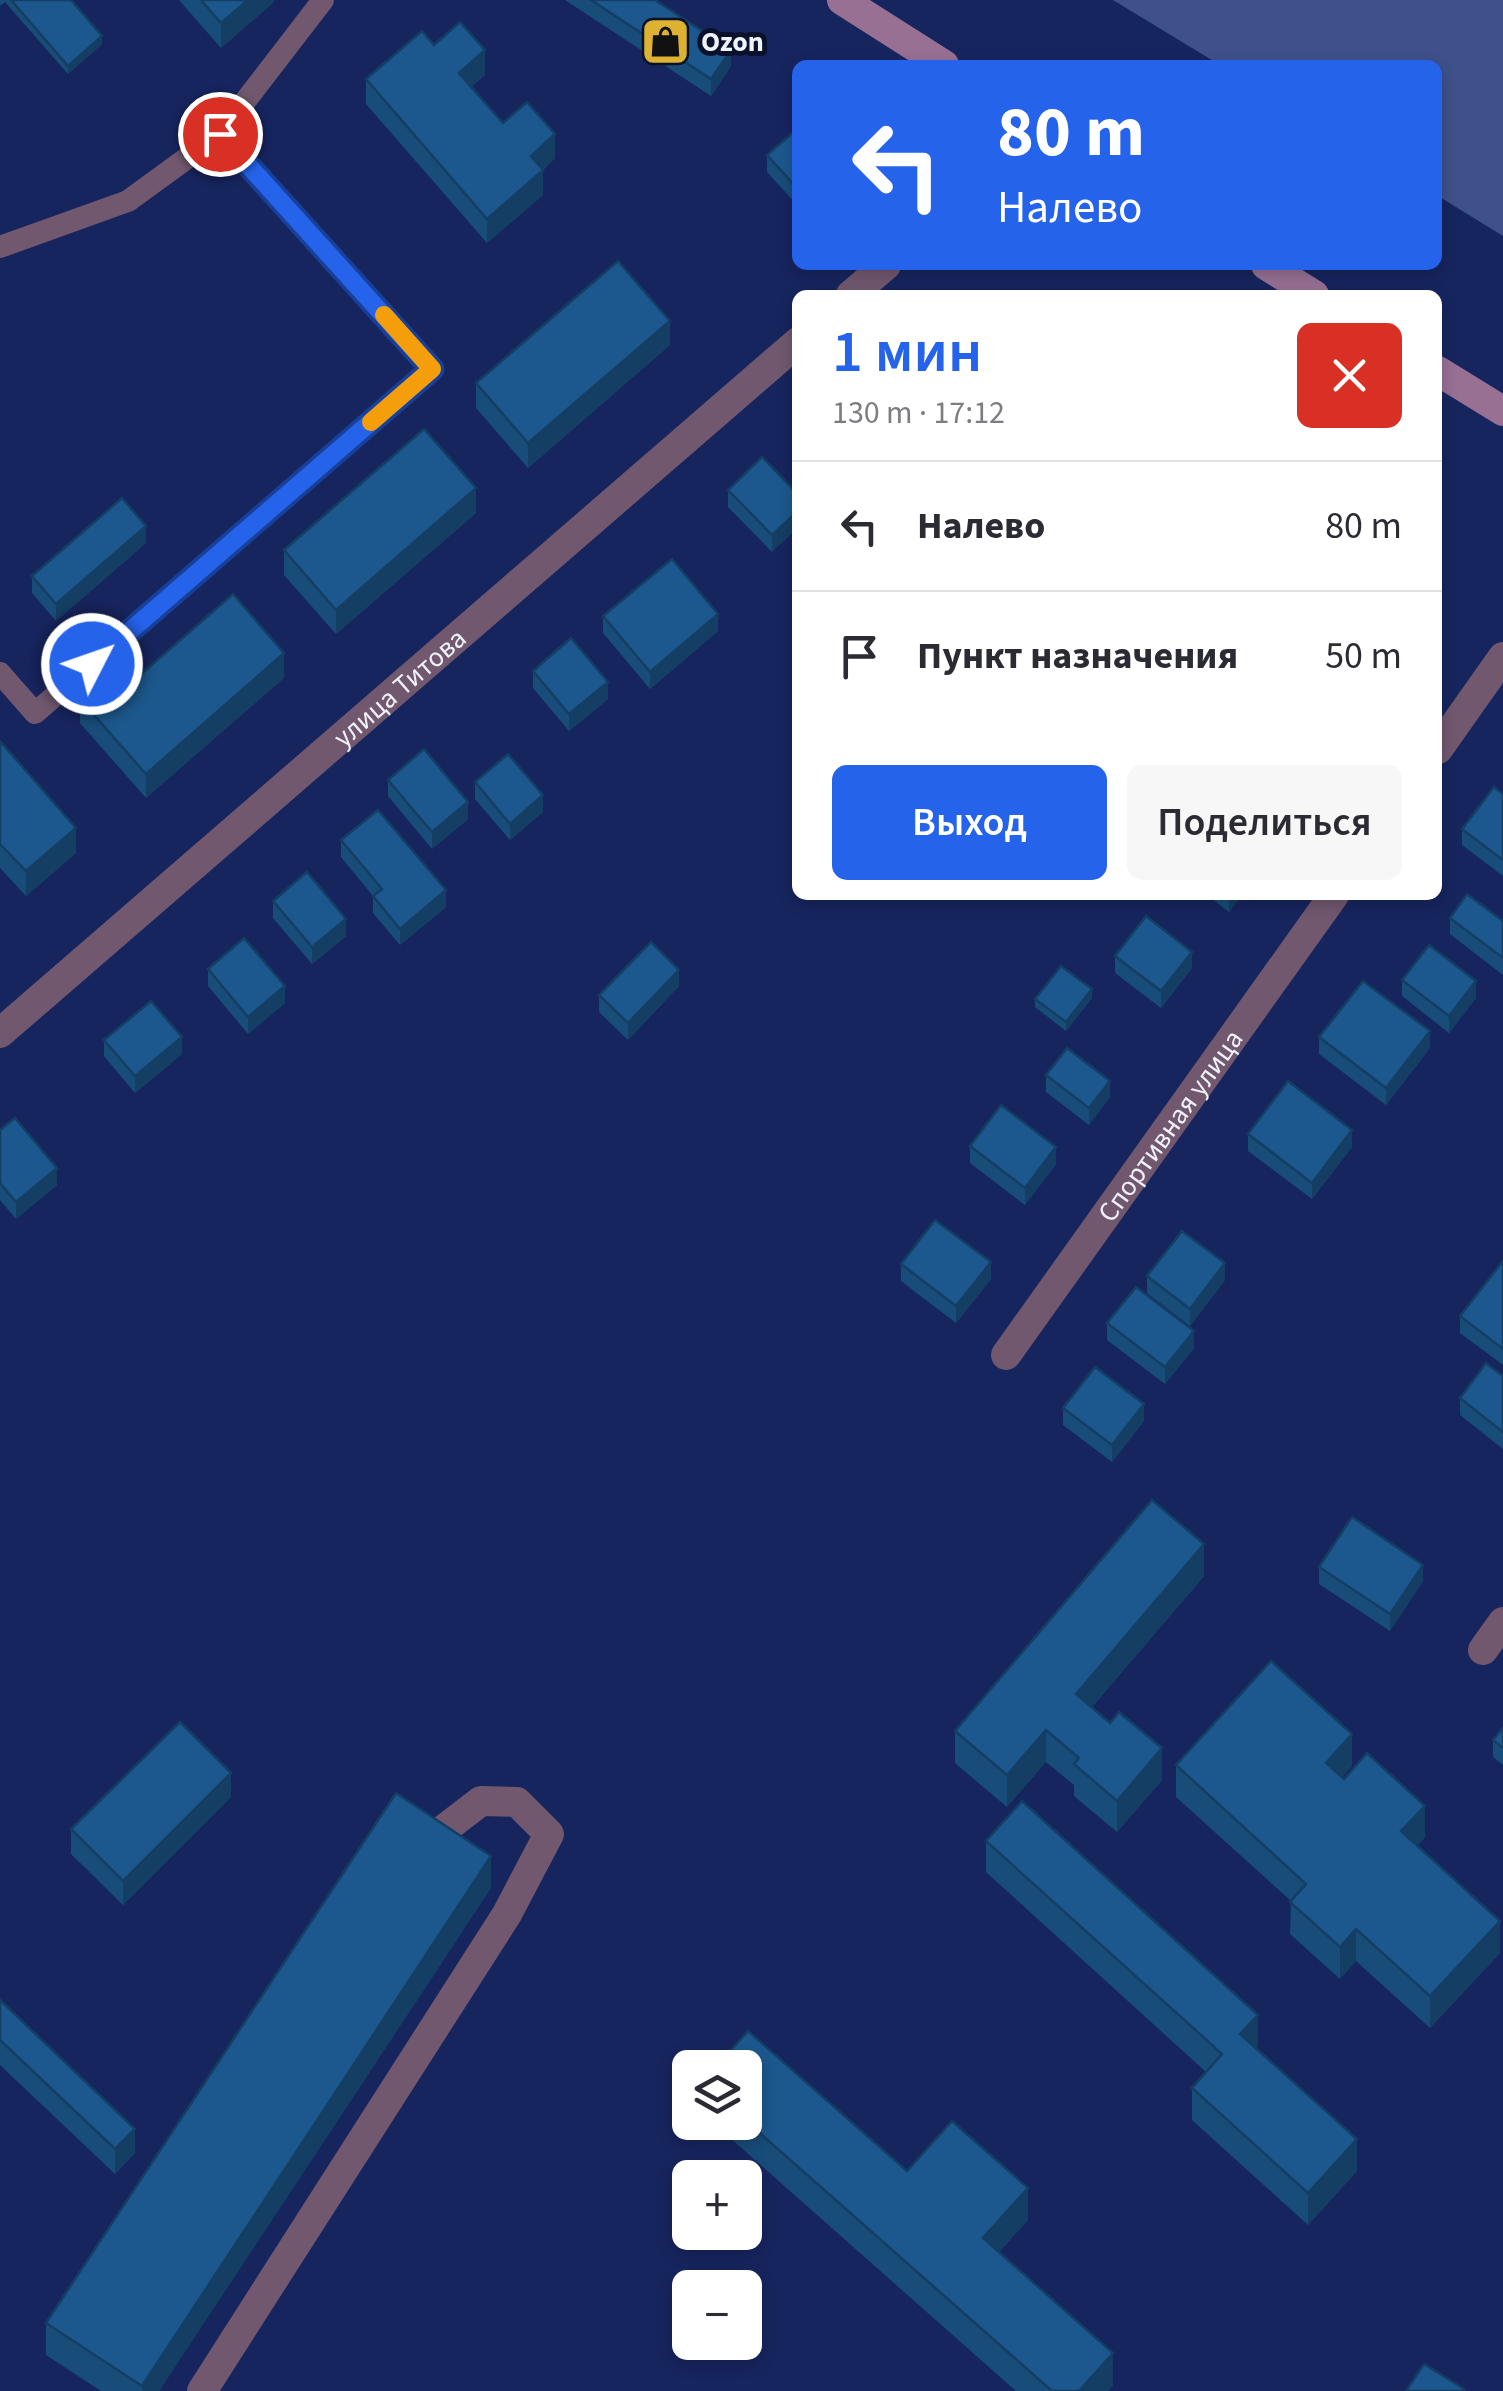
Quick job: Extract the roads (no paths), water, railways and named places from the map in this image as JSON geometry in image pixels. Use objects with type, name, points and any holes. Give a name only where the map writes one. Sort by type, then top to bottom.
[{"type":"street","points":[[842,0],[936,60]]},
{"type":"street","points":[[858,290],[880,270]]},
{"type":"street","points":[[1274,270],[1306,290]]},
{"type":"street","name":"улица Титова","points":[[0,1033],[792,347]]},
{"type":"street","points":[[1442,374],[1503,412]]},
{"type":"street","points":[[1442,743],[1503,658]]},
{"type":"street","name":"Спортивная улица","points":[[1006,1354],[1330,900]]},
{"type":"street","points":[[1482,1650],[1503,1622]]},
{"type":"street","points":[[202,2391],[508,1914],[549,1834],[517,1802],[480,1801],[438,1834]]},
{"type":"lane","points":[[0,247],[128,202],[220,134],[323,0]]},
{"type":"lane","points":[[0,674],[35,714],[432,369],[220,134]]},
{"type":"place","name":"Ozon","points":[[666,41]]}]
